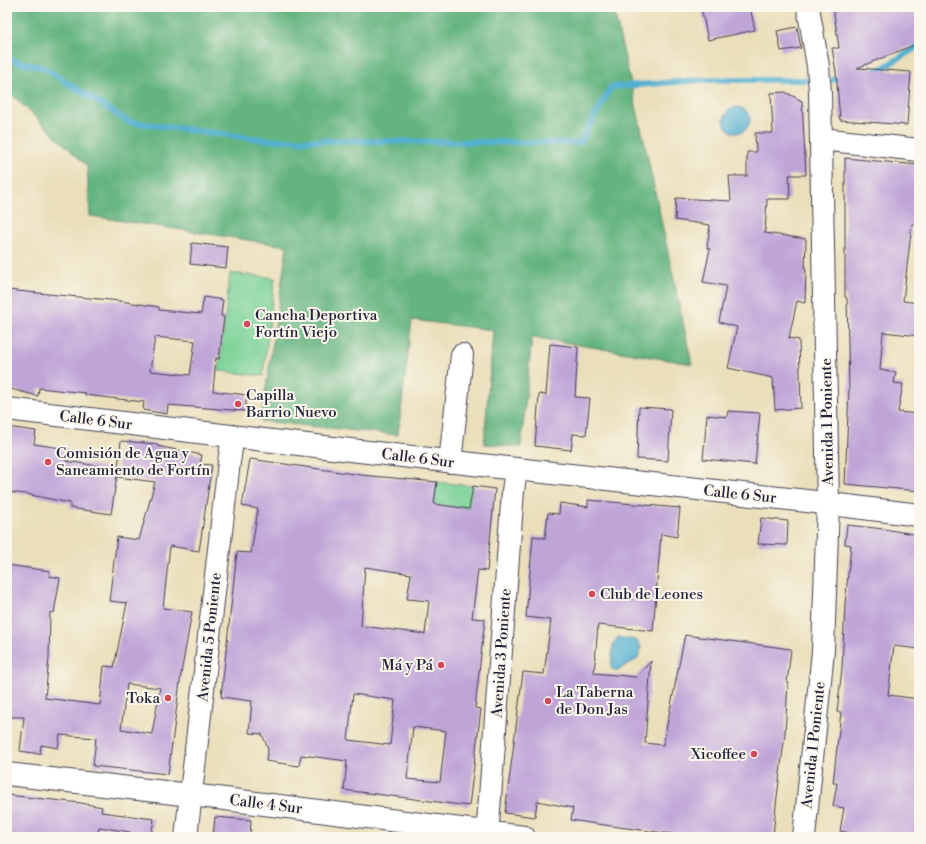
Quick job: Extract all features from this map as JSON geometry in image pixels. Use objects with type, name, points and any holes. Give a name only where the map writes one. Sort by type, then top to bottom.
[{"type":"street","name":"Avenida 1 Poniente","points":[[804,837],[823,650],[828,504],[822,139],[818,66],[808,7]]},
{"type":"street","points":[[822,139],[919,150]]},
{"type":"street","points":[[450,462],[462,356]]},
{"type":"street","name":"Calle 6 Sur","points":[[7,409],[516,470],[919,515]]},
{"type":"street","name":"Avenida 5 Poniente","points":[[186,837],[228,462],[233,436]]},
{"type":"street","name":"Avenida 3 Poniente","points":[[487,835],[513,491],[516,470]]},
{"type":"street","name":"Calle 4 Sur","points":[[7,774],[191,795],[487,835],[524,837]]},
{"type":"green space","points":[[7,7],[613,7],[644,140],[692,364],[532,337],[521,447],[484,444],[493,330],[412,320],[398,435],[261,421],[287,246],[90,216],[87,166],[7,90]]},
{"type":"green space","name":"Cancha Deportiva Fortín Viejo","points":[[230,273],[275,278],[263,376],[219,371]]},
{"type":"green space","points":[[437,482],[473,486],[469,509],[434,504]]},
{"type":"water","points":[[737,107],[746,111],[750,120],[746,129],[737,133],[728,129],[724,120],[728,111]]},
{"type":"water","points":[[618,637],[636,640],[641,646],[638,659],[616,671],[611,668],[613,644]]},
{"type":"building","points":[[701,7],[750,7],[755,30],[708,40]]},
{"type":"building","points":[[833,7],[915,7],[916,16],[919,16],[919,43],[857,68],[911,72],[907,125],[840,120],[836,72],[832,48],[839,48]]},
{"type":"building","points":[[797,27],[801,48],[781,51],[777,31]]},
{"type":"building","points":[[785,92],[802,101],[806,175],[789,175],[790,199],[767,199],[765,233],[806,239],[805,303],[797,301],[789,338],[799,340],[801,408],[775,410],[773,378],[728,368],[737,327],[719,322],[726,286],[703,282],[710,249],[707,248],[710,225],[675,220],[676,198],[731,201],[729,176],[747,176],[747,152],[756,152],[755,133],[773,133],[771,93]]},
{"type":"building","points":[[845,158],[919,165],[919,224],[912,224],[903,301],[919,303],[919,336],[883,332],[880,370],[896,372],[894,383],[903,384],[898,412],[919,414],[919,491],[845,484],[849,389],[847,298],[845,297]]},
{"type":"building","points":[[192,243],[228,247],[226,268],[190,264]]},
{"type":"building","points":[[7,290],[120,301],[159,307],[159,310],[201,314],[204,297],[223,300],[221,316],[224,317],[219,359],[216,358],[213,391],[247,395],[245,411],[168,405],[167,414],[143,410],[144,402],[85,395],[86,393],[39,388],[38,396],[7,388]],"holes":[[[155,337],[195,341],[190,375],[150,371]]]},
{"type":"building","points":[[550,344],[578,347],[575,397],[590,398],[586,435],[573,434],[571,450],[535,446],[539,394],[546,395]]},
{"type":"building","points":[[639,407],[671,409],[668,461],[637,459]]},
{"type":"building","points":[[728,411],[760,413],[755,464],[703,459],[707,415],[727,417]]},
{"type":"building","points":[[7,427],[36,431],[34,444],[68,449],[66,461],[118,469],[111,514],[70,508],[70,503],[26,494],[7,492]]},
{"type":"building","points":[[121,441],[157,444],[157,446],[202,455],[200,464],[212,465],[199,551],[170,546],[163,608],[192,612],[181,674],[168,774],[93,766],[96,738],[60,735],[58,748],[41,745],[40,754],[20,751],[24,717],[7,717],[7,565],[50,571],[49,576],[60,578],[54,613],[50,612],[49,658],[45,698],[100,705],[104,666],[114,667],[127,603],[109,601],[117,537],[139,540],[155,482],[117,477]],"holes":[[[127,684],[160,688],[152,734],[121,729]]]},
{"type":"building","points":[[250,459],[361,475],[437,482],[434,504],[469,509],[473,486],[495,489],[487,571],[478,570],[472,618],[485,619],[475,708],[481,709],[469,806],[344,790],[347,761],[301,755],[299,766],[266,761],[268,749],[262,734],[249,733],[252,701],[221,697],[237,552],[251,553],[258,509],[242,506]],"holes":[[[365,567],[411,574],[407,599],[429,601],[425,634],[361,626]],[[353,694],[395,700],[390,745],[348,740]],[[413,727],[446,731],[440,782],[407,779]]]},
{"type":"building","points":[[588,500],[680,508],[677,537],[661,534],[653,631],[598,625],[594,673],[636,677],[651,661],[645,743],[663,745],[685,635],[791,649],[787,683],[785,733],[773,837],[694,837],[597,824],[571,820],[573,808],[537,801],[535,817],[505,813],[523,672],[544,674],[551,620],[526,617],[533,536],[545,538],[548,513],[559,514],[560,503],[588,507]]},
{"type":"building","points":[[761,518],[788,521],[787,545],[758,544]]},
{"type":"building","points":[[847,525],[919,535],[919,649],[894,646],[888,695],[919,699],[919,837],[861,837],[861,835],[840,831],[844,808],[833,806],[837,783],[833,783],[841,712],[837,712],[842,668],[845,604],[851,545],[845,544]]},
{"type":"building","points":[[7,795],[81,803],[102,807],[101,812],[154,819],[151,837],[130,837],[130,832],[99,827],[97,837],[7,837]]},
{"type":"building","points":[[215,817],[251,820],[250,837],[213,837]]},
{"type":"waterway","points":[[871,72],[881,69],[919,46]]},
{"type":"waterway","points":[[7,59],[44,68],[129,122],[267,140],[580,143],[611,87],[702,80],[831,80],[844,78]]},
{"type":"place","name":"Cancha Deportiva Fortín Viejo","points":[[247,324]]},
{"type":"place","name":"Capilla Barrio Nuevo","points":[[238,404]]},
{"type":"place","name":"Comisión de Agua y Saneamiento de Fortín","points":[[48,462]]},
{"type":"place","name":"Club de Leones","points":[[592,594]]},
{"type":"place","name":"Má y Pá","points":[[441,665]]},
{"type":"place","name":"Toka","points":[[168,698]]},
{"type":"place","name":"La Taberna de Don Jas","points":[[548,701]]},
{"type":"place","name":"Xicoffee","points":[[754,754]]}]
